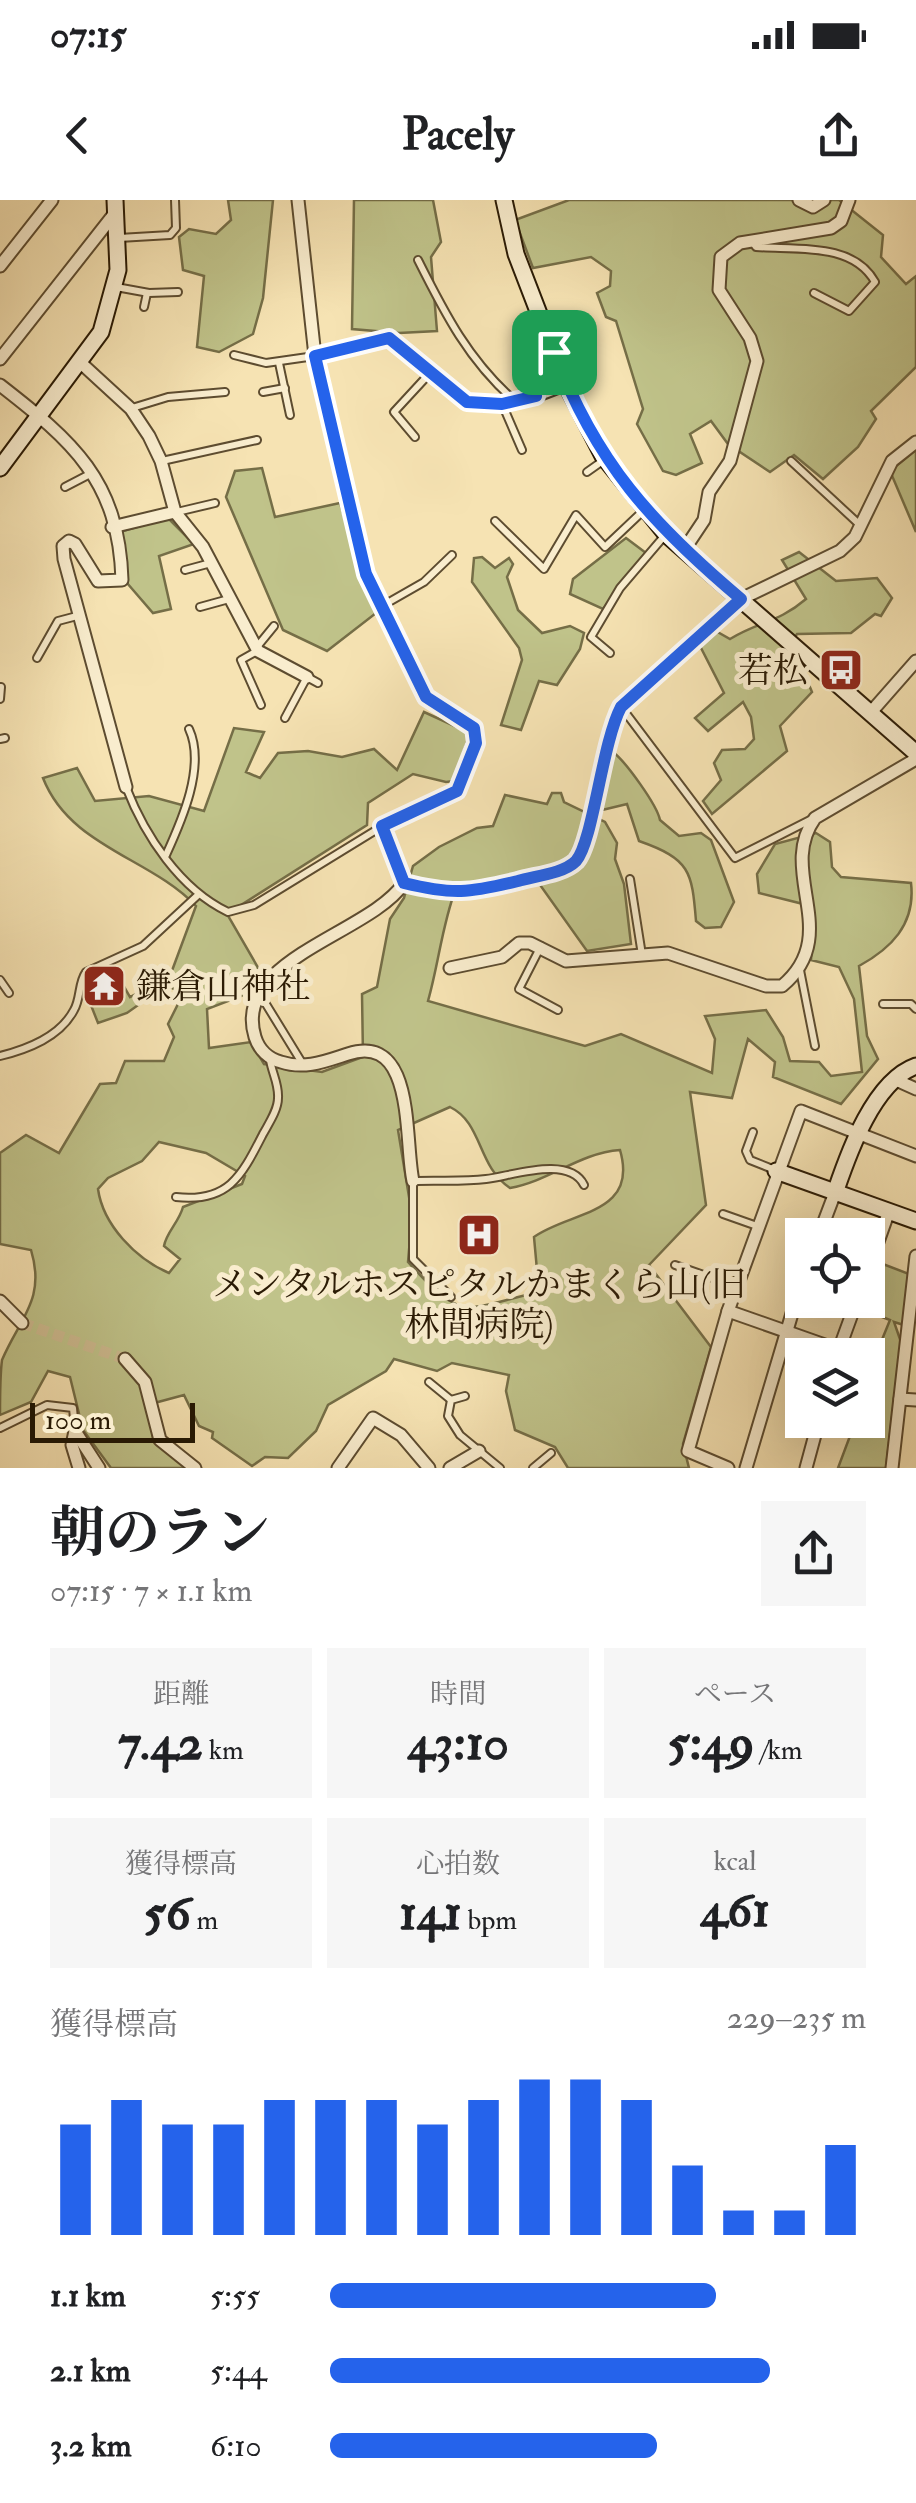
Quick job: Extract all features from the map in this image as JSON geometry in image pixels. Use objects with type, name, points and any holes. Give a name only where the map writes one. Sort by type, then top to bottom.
[{"type":"street","points":[[0,266],[52,200]]},
{"type":"street","points":[[298,200],[315,356],[350,521],[366,574],[426,697],[470,724],[476,735],[457,791],[382,826],[404,883]]},
{"type":"street","points":[[450,968],[502,956],[519,943],[541,945],[566,961],[668,953],[774,987],[786,982],[799,964],[812,924],[799,852],[804,833],[815,818],[916,756],[872,711],[666,534],[606,459],[566,384],[516,254],[504,200]]},
{"type":"street","points":[[799,200],[814,207],[824,200]]},
{"type":"street","points":[[684,550],[704,520],[709,492],[730,460],[757,361],[750,338],[718,290],[717,267],[728,249],[831,228],[841,221],[849,200]]},
{"type":"street","points":[[0,468],[82,364],[101,332],[116,287],[115,206]]},
{"type":"street","points":[[0,358],[115,206]]},
{"type":"street","points":[[315,356],[389,338],[467,402],[509,403],[566,384]]},
{"type":"street","points":[[82,364],[130,409],[161,461],[176,512],[211,563],[257,649],[312,680]]},
{"type":"street","points":[[0,385],[67,438],[93,472],[112,528],[122,573],[119,582],[98,581],[76,544],[69,542],[63,546],[77,616],[126,787]]},
{"type":"street","points":[[413,1181],[406,1151],[402,1082],[393,1066],[374,1052],[361,1050],[304,1066],[270,1058],[257,1044],[253,1028],[258,990],[282,968],[404,883],[458,894],[559,870],[576,861],[586,839],[608,730],[621,707],[741,599],[820,564],[856,538],[878,481],[892,461],[916,442]]},
{"type":"street","points":[[112,528],[176,512]]},
{"type":"street","points":[[872,711],[916,662]]},
{"type":"street","points":[[825,1218],[856,1130],[896,1080],[916,1066]]},
{"type":"street","points":[[896,1080],[916,1089]]},
{"type":"street","points":[[728,1468],[699,1464],[688,1451],[728,1311],[801,1111],[916,1156]]},
{"type":"street","points":[[776,1171],[916,1221]]},
{"type":"street","points":[[885,1222],[889,1211]]},
{"type":"street","points":[[892,1468],[916,1256]]},
{"type":"street","points":[[0,1301],[22,1323]]},
{"type":"street","points":[[728,1311],[804,1338]]},
{"type":"street","points":[[746,1468],[788,1318]]},
{"type":"street","points":[[126,1359],[145,1382],[160,1440],[195,1468]]},
{"type":"street","points":[[900,1398],[916,1400]]},
{"type":"street","points":[[344,1466],[372,1418],[401,1435],[429,1468]]},
{"type":"street","points":[[75,1431],[72,1445],[79,1468]]},
{"type":"street","points":[[75,1431],[99,1468]]},
{"type":"street","points":[[806,1468],[814,1438]]},
{"type":"street","points":[[450,1468],[480,1451]]},
{"type":"lane","points":[[118,238],[170,235],[176,228],[177,200]]},
{"type":"lane","points":[[752,242],[756,247],[848,255],[864,264],[875,282],[849,311],[814,293]]},
{"type":"lane","points":[[418,260],[453,330],[509,403],[522,450]]},
{"type":"lane","points":[[116,287],[178,292]]},
{"type":"lane","points":[[144,307],[147,292]]},
{"type":"lane","points":[[536,396],[534,375],[554,352]]},
{"type":"lane","points":[[234,356],[279,363],[315,356]]},
{"type":"lane","points":[[279,363],[290,415]]},
{"type":"lane","points":[[414,437],[394,412],[430,372]]},
{"type":"lane","points":[[263,392],[284,388]]},
{"type":"lane","points":[[130,409],[168,398],[225,392]]},
{"type":"lane","points":[[161,461],[257,440]]},
{"type":"lane","points":[[588,472],[606,459]]},
{"type":"lane","points":[[791,461],[861,526]]},
{"type":"lane","points":[[65,488],[93,472]]},
{"type":"lane","points":[[176,512],[214,503]]},
{"type":"lane","points":[[495,520],[544,569],[576,515],[606,547],[644,509]]},
{"type":"lane","points":[[610,653],[591,637],[620,588],[666,534]]},
{"type":"lane","points":[[382,606],[433,574],[452,555]]},
{"type":"lane","points":[[185,570],[211,563]]},
{"type":"lane","points":[[200,607],[229,599]]},
{"type":"lane","points":[[36,658],[58,621],[77,616]]},
{"type":"lane","points":[[260,705],[241,660],[257,649],[274,626]]},
{"type":"lane","points":[[285,718],[312,680]]},
{"type":"lane","points":[[0,699],[1,688]]},
{"type":"lane","points":[[621,707],[735,858],[815,818]]},
{"type":"lane","points":[[165,856],[196,764],[197,748],[189,730]]},
{"type":"lane","points":[[126,787],[138,818],[165,856],[198,895],[228,912],[254,904],[382,826]]},
{"type":"lane","points":[[630,879],[643,956]]},
{"type":"lane","points":[[0,1056],[44,1040],[62,1028],[76,1008],[86,972],[143,946],[198,895]]},
{"type":"lane","points":[[541,945],[519,989],[558,1010]]},
{"type":"lane","points":[[799,964],[815,1046]]},
{"type":"lane","points":[[0,980],[8,993]]},
{"type":"lane","points":[[258,990],[304,1066]]},
{"type":"lane","points":[[893,990],[894,1004]]},
{"type":"lane","points":[[883,1004],[911,1004],[916,1009]]},
{"type":"lane","points":[[176,1197],[195,1199],[213,1194],[229,1186],[250,1164],[278,1103],[270,1058]]},
{"type":"lane","points":[[753,1132],[746,1152],[750,1160],[776,1171]]},
{"type":"lane","points":[[450,1297],[413,1259],[413,1181],[483,1179],[552,1170],[574,1173],[584,1185]]},
{"type":"lane","points":[[723,1214],[757,1226]]},
{"type":"lane","points":[[675,1265],[736,1287]]},
{"type":"lane","points":[[702,1274],[704,1266]]},
{"type":"lane","points":[[429,1382],[451,1400]]},
{"type":"lane","points":[[451,1400],[466,1396]]},
{"type":"lane","points":[[451,1400],[448,1416],[460,1436],[500,1468]]},
{"type":"lane","points":[[0,1428],[47,1405],[72,1408],[75,1431]]},
{"type":"lane","points":[[533,1468],[551,1453]]},
{"type":"green space","points":[[228,200],[273,200],[263,298],[253,334],[219,352],[197,347],[204,276],[183,270],[179,237],[189,229],[216,234],[231,220]]},
{"type":"green space","points":[[354,200],[433,200],[441,242],[431,257],[437,331],[352,329]]},
{"type":"green space","points":[[569,200],[839,200],[883,235],[881,257],[906,284],[916,276],[916,367],[871,411],[876,419],[858,447],[823,479],[794,455],[770,472],[728,444],[711,421],[690,434],[702,463],[676,475],[663,471],[637,424],[643,409],[616,321],[606,317],[597,293],[610,286],[611,271],[591,257],[533,268],[515,220]]},
{"type":"green space","points":[[916,450],[916,532],[890,471]]},
{"type":"green space","points":[[262,468],[275,517],[340,503],[363,577],[380,610],[327,651],[283,630],[226,497],[235,471]]},
{"type":"green space","points":[[168,518],[194,544],[159,556],[171,609],[153,613],[127,583],[116,533]]},
{"type":"green space","points":[[626,538],[646,553],[603,609],[570,594],[573,579]]},
{"type":"green space","points":[[799,552],[836,581],[877,578],[892,598],[881,616],[875,614],[851,633],[797,634],[787,649],[801,666],[812,692],[780,726],[787,751],[712,814],[703,801],[721,780],[714,763],[722,750],[745,749],[754,739],[751,717],[743,702],[708,731],[695,718],[724,693],[699,644],[714,630],[730,639],[786,613],[806,599],[782,560]]},
{"type":"green space","points":[[482,557],[495,568],[509,558],[513,564],[507,577],[518,610],[542,633],[570,626],[584,633],[580,649],[557,685],[539,681],[521,730],[501,725],[522,660],[519,648],[472,582],[474,558]]},
{"type":"green space","points":[[424,712],[483,739],[470,779],[446,782],[413,774],[368,803],[367,825],[227,914],[260,971],[249,993],[207,1009],[209,1048],[251,1042],[264,1064],[322,1072],[363,1057],[362,994],[377,987],[390,919],[404,898],[413,866],[439,847],[477,828],[493,826],[505,795],[547,804],[552,793],[561,793],[564,802],[605,822],[617,843],[615,859],[624,884],[631,944],[587,951],[538,882],[456,888],[428,1001],[585,1046],[621,1034],[712,1073],[715,1039],[705,1016],[766,1010],[783,1037],[790,1061],[819,1062],[831,1076],[862,1072],[854,999],[839,967],[811,960],[814,915],[803,904],[759,893],[757,874],[775,844],[816,833],[830,842],[832,867],[841,877],[911,883],[905,923],[881,952],[859,966],[867,1036],[878,1059],[841,1104],[773,1077],[775,1062],[748,1039],[732,1098],[690,1092],[706,1205],[649,1265],[711,1347],[683,1444],[689,1468],[568,1468],[555,1447],[515,1430],[506,1391],[509,1375],[452,1363],[437,1371],[394,1359],[386,1371],[328,1405],[316,1431],[288,1458],[265,1457],[252,1466],[212,1438],[213,1432],[199,1426],[184,1395],[147,1405],[154,1442],[190,1468],[111,1468],[83,1430],[70,1377],[48,1371],[31,1402],[0,1415],[2,1360],[29,1308],[35,1267],[31,1250],[0,1244],[0,1153],[26,1135],[59,1153],[100,1084],[116,1083],[125,1061],[164,1061],[174,1037],[168,1024],[184,992],[165,986],[127,1013],[98,1023],[83,985],[107,968],[114,969],[130,997],[170,976],[196,906],[157,875],[91,836],[55,801],[43,778],[77,768],[95,801],[149,796],[204,811],[234,728],[264,732],[246,772],[260,778],[278,753],[308,751],[342,757],[374,749],[397,770]],"holes":[[[450,1107],[469,1123],[491,1168],[510,1188],[591,1156],[620,1150],[623,1171],[620,1187],[611,1199],[534,1237],[539,1292],[466,1307],[441,1295],[408,1262],[412,1215],[398,1130]],[[159,1142],[206,1153],[245,1176],[242,1184],[183,1207],[164,1246],[180,1259],[169,1273],[145,1259],[123,1239],[107,1215],[98,1189],[108,1178],[142,1161]]]},
{"type":"green space","points":[[613,752],[640,784],[660,820],[679,836],[701,833],[711,840],[734,902],[721,927],[705,928],[696,921],[693,890],[685,869],[669,854],[639,841],[627,804],[598,811]]},
{"type":"green space","points":[[885,1265],[909,1274],[904,1325],[894,1322],[901,1342],[886,1468],[838,1468],[849,1438],[885,1438],[883,1338],[890,1320],[885,1318]]},
{"type":"tunnel","points":[[22,1323],[125,1359]]},
{"type":"place","name":"若松","points":[[841,670]]},
{"type":"place","name":"鎌倉山神社","points":[[104,986]]},
{"type":"place","name":"メンタルホスピタルかまくら山(旧 林間病院)","points":[[479,1235]]},
{"type":"route","points":[[389,338],[414,356],[439,382],[467,402],[482,406],[536,396],[534,375],[554,352],[603,456],[666,534],[741,599],[621,707],[608,730],[586,839],[576,861],[559,870],[450,894],[404,883],[382,826],[457,791],[468,769],[476,735],[470,724],[426,697],[366,574],[350,521],[315,356],[389,338]]}]
